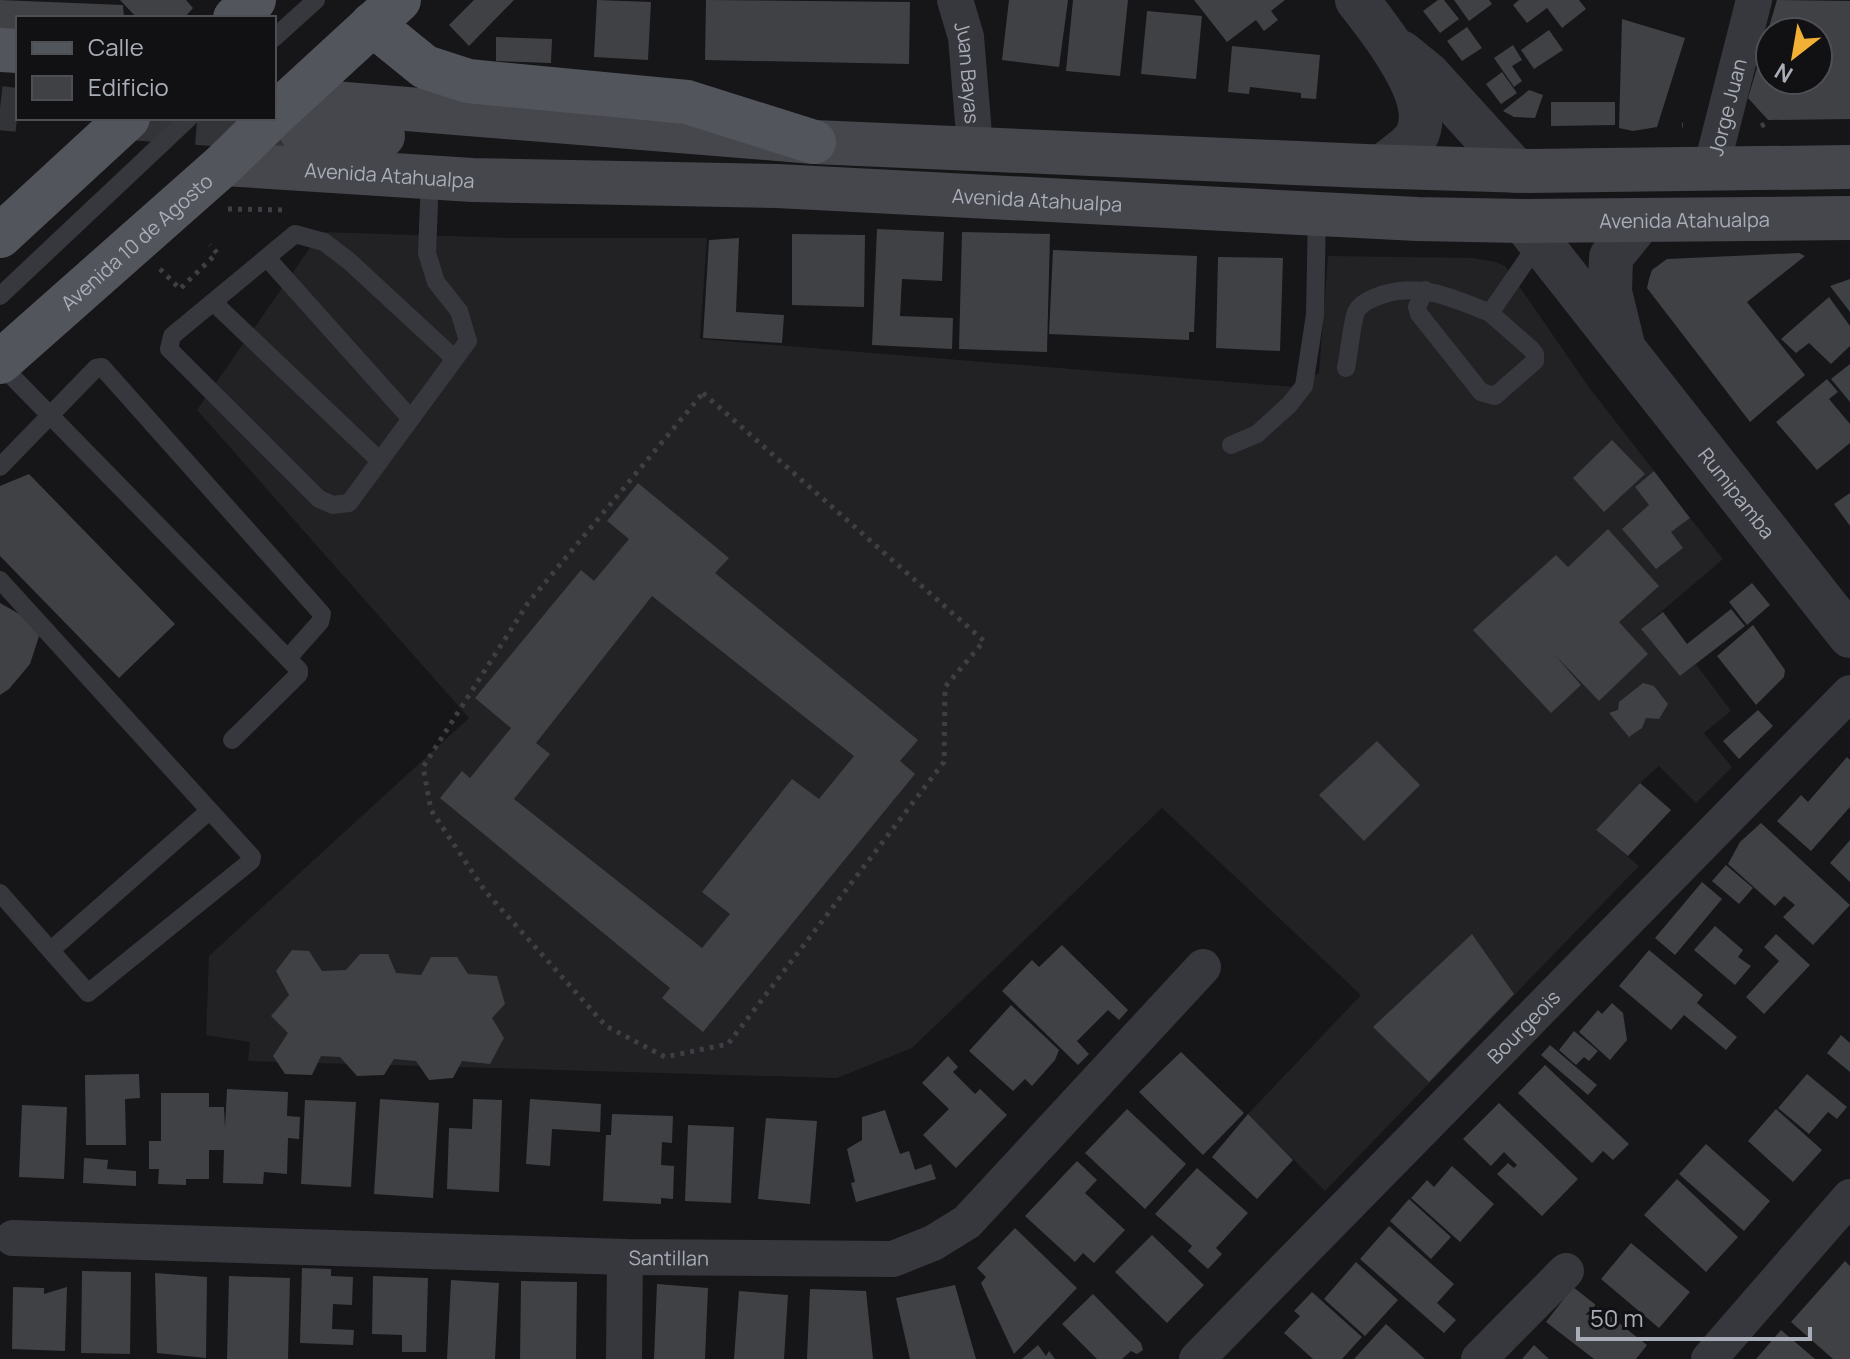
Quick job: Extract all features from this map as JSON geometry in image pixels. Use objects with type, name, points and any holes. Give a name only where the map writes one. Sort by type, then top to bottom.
[{"type":"main road","points":[[237,16],[254,0]]},
{"type":"main road","points":[[386,12],[425,67],[468,81],[687,102],[814,142]]},
{"type":"main road","name":"Avenida 10 de Agosto","points":[[0,363],[224,164],[295,116],[386,12]]},
{"type":"main road","points":[[295,116],[814,142],[1516,171],[1850,167]]},
{"type":"main road","name":"Avenida Atahualpa","points":[[295,116],[1081,180]]},
{"type":"main road","points":[[0,236],[126,120]]},
{"type":"main road","name":"Avenida Atahualpa","points":[[224,164],[430,178],[777,186],[1417,219],[1531,232],[1641,220],[1850,218]]},
{"type":"main road","points":[[1081,180],[1100,173],[1306,182],[1374,166]]},
{"type":"main road","points":[[1081,180],[1099,188],[1353,206],[1417,219]]},
{"type":"street","name":"Juan Bayas","points":[[955,0],[966,37],[975,147]]},
{"type":"street","points":[[1357,0],[1394,46],[1408,72],[1420,122],[1414,140],[1374,166]]},
{"type":"street","name":"Jorge Juan","points":[[1711,169],[1754,0]]},
{"type":"street","points":[[1394,46],[1428,74],[1516,171]]},
{"type":"street","name":"Rumipamba","points":[[1625,351],[1610,292],[1611,257],[1641,220]]},
{"type":"street","name":"Rumipamba","points":[[1531,232],[1850,636]]},
{"type":"street","name":"Bourgeois","points":[[1218,1352],[1850,693]]},
{"type":"street","name":"Santillan","points":[[13,1238],[625,1257],[893,1259],[933,1243],[967,1222],[1203,967]]},
{"type":"street","points":[[1709,1359],[1850,1197]]},
{"type":"street","points":[[624,1359],[625,1257]]},
{"type":"street","points":[[1479,1359],[1566,1271]]},
{"type":"lane","points":[[276,36],[316,0]]},
{"type":"lane","points":[[0,296],[187,120]]},
{"type":"lane","points":[[430,178],[427,253],[436,282],[459,311],[468,341],[455,359],[411,419],[349,503],[333,505],[319,499],[169,349],[172,336],[295,234],[324,242],[349,261],[455,359]]},
{"type":"lane","points":[[1231,445],[1257,434],[1289,405],[1304,386],[1315,315],[1317,214]]},
{"type":"lane","points":[[1490,313],[1531,232]]},
{"type":"lane","points":[[267,258],[411,419]]},
{"type":"lane","points":[[1346,368],[1356,313],[1363,303],[1402,289],[1425,290],[1452,297],[1490,313],[1531,349],[1535,361],[1495,396],[1481,392],[1419,314],[1418,302],[1425,290]]},
{"type":"lane","points":[[213,302],[380,461]]},
{"type":"lane","points":[[0,363],[299,670],[299,674],[232,740]]},
{"type":"lane","points":[[0,467],[96,368],[102,367],[322,614],[320,622],[288,658]]},
{"type":"lane","points":[[0,580],[252,857],[251,861],[88,993],[0,893]]},
{"type":"lane","points":[[51,950],[209,811]]},
{"type":"path","points":[[226,209],[301,211]]},
{"type":"path","points":[[173,283],[180,289],[217,253],[210,245]]},
{"type":"path","points":[[149,279],[171,259]]},
{"type":"path","points":[[703,393],[984,641],[945,687],[944,762],[728,1044],[665,1057],[606,1026],[485,891],[431,810],[423,767],[528,603],[703,393]]},
{"type":"shaded area","points":[[321,232],[514,238],[707,238],[700,339],[1294,387],[1319,373],[1328,256],[1473,258],[1495,262],[1505,266],[1588,386],[1654,471],[1635,487],[1671,531],[1690,518],[1723,559],[1641,629],[1680,676],[1696,664],[1731,711],[1704,733],[1732,767],[1696,803],[1659,766],[1640,783],[1596,830],[1639,866],[1325,1191],[1248,1114],[1361,995],[1162,808],[912,1048],[837,1078],[248,1061],[250,1042],[206,1035],[209,956],[469,718],[197,410]]},
{"type":"building","points":[[0,0],[123,5],[124,16],[16,16],[16,36],[0,34]]},
{"type":"building","points":[[120,0],[186,0],[193,8],[186,16],[135,16]]},
{"type":"building","points":[[474,0],[514,0],[469,46],[449,25]]},
{"type":"building","points":[[597,0],[651,2],[648,60],[594,57]]},
{"type":"building","points":[[706,0],[910,2],[909,64],[705,60]]},
{"type":"building","points":[[1009,0],[1068,0],[1059,67],[1002,60]]},
{"type":"building","points":[[1073,0],[1128,0],[1120,76],[1066,71]]},
{"type":"building","points":[[1194,0],[1285,0],[1271,11],[1278,20],[1264,31],[1256,20],[1227,42]]},
{"type":"building","points":[[1438,0],[1444,0],[1459,19],[1440,33],[1423,11]]},
{"type":"building","points":[[1454,0],[1489,0],[1492,4],[1469,21]]},
{"type":"building","points":[[1519,0],[1579,0],[1586,9],[1562,28],[1547,8],[1527,23],[1513,5]]},
{"type":"building","points":[[1777,0],[1850,1],[1850,119],[1768,120],[1748,98],[1754,78],[1754,96],[1834,96],[1834,16],[1772,16]]},
{"type":"building","points":[[1147,11],[1202,16],[1196,79],[1141,74]]},
{"type":"building","points":[[1622,19],[1685,38],[1657,127],[1633,131],[1619,128]]},
{"type":"building","points":[[1467,27],[1482,48],[1462,61],[1447,41]]},
{"type":"building","points":[[1549,30],[1563,50],[1534,69],[1521,50]]},
{"type":"building","points":[[496,37],[552,39],[551,63],[496,61]]},
{"type":"building","points":[[1513,45],[1522,60],[1512,66],[1522,81],[1514,87],[1494,58]]},
{"type":"building","points":[[1232,46],[1320,55],[1316,99],[1301,98],[1301,93],[1250,87],[1249,94],[1228,92]]},
{"type":"building","points":[[1502,72],[1517,93],[1501,104],[1486,84]]},
{"type":"building","points":[[1529,90],[1543,95],[1535,118],[1514,117],[1503,111]]},
{"type":"building","points":[[1551,102],[1615,102],[1615,125],[1551,126]]},
{"type":"building","points":[[877,229],[944,232],[942,281],[902,279],[900,316],[953,318],[952,349],[872,345]]},
{"type":"building","points":[[962,232],[1050,234],[1047,352],[959,349]]},
{"type":"building","points":[[792,234],[865,235],[864,307],[792,305]]},
{"type":"building","points":[[739,238],[736,312],[784,315],[782,343],[703,338],[709,240]]},
{"type":"building","points":[[1053,250],[1197,256],[1194,332],[1189,332],[1189,340],[1049,334]]},
{"type":"building","points":[[1799,253],[1805,256],[1747,302],[1805,375],[1750,422],[1647,288],[1649,279],[1652,270],[1667,259]]},
{"type":"building","points":[[1218,257],[1283,258],[1280,351],[1216,348]]},
{"type":"building","points":[[1850,279],[1850,312],[1830,286]]},
{"type":"building","points":[[1829,297],[1850,326],[1850,346],[1831,364],[1809,343],[1796,353],[1781,339]]},
{"type":"building","points":[[1850,364],[1850,402],[1831,379]]},
{"type":"building","points":[[1827,379],[1838,392],[1829,399],[1850,424],[1850,443],[1817,470],[1776,422]]},
{"type":"building","points":[[1612,440],[1645,474],[1604,512],[1573,478]]},
{"type":"building","points":[[1654,471],[1690,518],[1671,532],[1683,548],[1656,569],[1622,529],[1649,505],[1635,487]]},
{"type":"building","points":[[29,474],[175,624],[119,678],[0,556],[0,486]]},
{"type":"building","points":[[638,483],[729,558],[715,573],[918,740],[900,761],[915,774],[703,1032],[662,998],[670,988],[440,798],[462,771],[470,778],[511,728],[475,698],[581,570],[594,581],[629,539],[607,521]],"holes":[[[652,596],[854,756],[819,799],[792,779],[702,892],[730,914],[702,948],[514,799],[550,754],[536,743]]]},
{"type":"building","points":[[1850,493],[1850,526],[1834,504]]},
{"type":"building","points":[[1608,529],[1659,586],[1619,622],[1648,654],[1599,701],[1554,654],[1581,685],[1551,713],[1473,630],[1556,555],[1568,567]]},
{"type":"building","points":[[1752,583],[1770,605],[1747,625],[1729,602]]},
{"type":"building","points":[[0,603],[42,627],[30,664],[0,695]]},
{"type":"building","points":[[1731,609],[1745,626],[1680,676],[1641,629],[1663,612],[1687,644]]},
{"type":"building","points":[[1753,625],[1785,670],[1784,677],[1756,705],[1717,656]]},
{"type":"building","points":[[1643,683],[1654,686],[1668,704],[1659,719],[1646,718],[1642,728],[1629,737],[1609,713],[1618,710],[1619,702]]},
{"type":"building","points":[[1758,710],[1773,726],[1739,759],[1723,741]]},
{"type":"building","points":[[1377,741],[1420,785],[1364,841],[1319,795]]},
{"type":"building","points":[[1847,757],[1850,760],[1850,807],[1811,851],[1777,821],[1801,795],[1808,802]]},
{"type":"building","points":[[1640,783],[1671,810],[1628,856],[1596,830]]},
{"type":"building","points":[[1761,823],[1850,905],[1813,945],[1783,917],[1795,905],[1784,896],[1775,906],[1728,864],[1740,842]]},
{"type":"building","points":[[1850,840],[1850,882],[1830,863]]},
{"type":"building","points":[[1726,865],[1753,888],[1739,904],[1712,881]]},
{"type":"building","points":[[1702,882],[1722,899],[1675,955],[1655,938]]},
{"type":"building","points":[[1715,926],[1743,950],[1738,957],[1751,966],[1735,985],[1694,950]]},
{"type":"building","points":[[1472,934],[1514,994],[1429,1082],[1373,1027]]},
{"type":"building","points":[[1776,934],[1810,965],[1764,1014],[1746,997],[1779,961],[1764,947]]},
{"type":"building","points":[[1062,945],[1128,1010],[1119,1020],[1108,1010],[1077,1041],[1089,1054],[1078,1065],[1002,991],[1032,960],[1039,967]]},
{"type":"building","points":[[292,950],[309,951],[322,971],[346,970],[360,954],[388,954],[396,973],[421,975],[431,957],[457,957],[468,974],[497,976],[505,1004],[492,1018],[504,1038],[490,1064],[462,1061],[453,1078],[429,1080],[416,1061],[394,1059],[384,1075],[357,1076],[340,1057],[321,1056],[312,1075],[285,1074],[273,1056],[288,1033],[271,1016],[289,995],[276,971]]},
{"type":"building","points":[[1649,950],[1703,995],[1697,1003],[1737,1037],[1726,1050],[1684,1015],[1671,1030],[1619,986]]},
{"type":"building","points":[[1612,1003],[1623,1013],[1627,1040],[1610,1060],[1579,1032],[1598,1010],[1602,1014]]},
{"type":"building","points":[[1011,1005],[1059,1050],[1055,1060],[1032,1086],[1025,1079],[1013,1091],[969,1051]]},
{"type":"building","points":[[1574,1031],[1598,1051],[1589,1061],[1584,1057],[1576,1065],[1559,1050]]},
{"type":"building","points":[[1841,1035],[1850,1043],[1850,1072],[1827,1053]]},
{"type":"building","points":[[1550,1045],[1597,1085],[1588,1095],[1541,1055]]},
{"type":"building","points":[[1181,1052],[1244,1113],[1203,1155],[1139,1092]]},
{"type":"building","points":[[948,1056],[958,1067],[953,1072],[975,1094],[980,1089],[1007,1115],[956,1168],[923,1135],[949,1109],[922,1083]]},
{"type":"building","points":[[1545,1065],[1629,1144],[1613,1160],[1603,1151],[1592,1163],[1518,1093]]},
{"type":"building","points":[[139,1074],[140,1098],[125,1099],[126,1145],[86,1145],[85,1075]]},
{"type":"building","points":[[1807,1074],[1847,1107],[1837,1119],[1828,1112],[1809,1134],[1778,1108]]},
{"type":"building","points":[[227,1089],[288,1092],[287,1116],[300,1117],[299,1139],[288,1138],[287,1174],[264,1172],[263,1184],[223,1183],[224,1150],[209,1150],[209,1179],[186,1179],[186,1185],[158,1184],[159,1169],[149,1169],[149,1141],[161,1141],[161,1093],[209,1093],[209,1107],[224,1107],[225,1128]]},
{"type":"building","points":[[380,1099],[439,1103],[433,1198],[374,1194]]},
{"type":"building","points":[[473,1099],[502,1100],[499,1192],[447,1189],[449,1128],[472,1129]]},
{"type":"building","points":[[530,1099],[601,1104],[600,1132],[552,1129],[550,1166],[526,1164]]},
{"type":"building","points":[[305,1100],[356,1102],[351,1187],[301,1184]]},
{"type":"building","points":[[1499,1103],[1578,1179],[1542,1216],[1497,1174],[1508,1163],[1514,1168],[1517,1165],[1504,1152],[1491,1166],[1463,1139]]},
{"type":"building","points":[[22,1105],[67,1107],[64,1179],[19,1177]]},
{"type":"building","points":[[1127,1109],[1186,1164],[1145,1209],[1085,1153]]},
{"type":"building","points":[[1776,1109],[1822,1150],[1793,1182],[1748,1141]]},
{"type":"building","points":[[885,1110],[900,1154],[909,1151],[915,1170],[931,1164],[936,1179],[856,1202],[847,1149],[862,1140],[862,1117]]},
{"type":"building","points":[[612,1114],[673,1116],[672,1143],[662,1142],[661,1165],[674,1166],[673,1199],[661,1198],[661,1204],[603,1201],[606,1135],[611,1135]]},
{"type":"building","points":[[1248,1114],[1293,1160],[1257,1199],[1212,1157]]},
{"type":"building","points":[[766,1118],[817,1121],[810,1204],[758,1199]]},
{"type":"building","points":[[688,1125],[734,1127],[731,1203],[685,1201]]},
{"type":"building","points":[[1706,1144],[1770,1201],[1744,1231],[1679,1174]]},
{"type":"building","points":[[84,1158],[108,1160],[107,1169],[136,1171],[136,1186],[83,1183]]},
{"type":"building","points":[[1077,1161],[1097,1180],[1085,1193],[1125,1230],[1094,1263],[1083,1253],[1075,1262],[1025,1216]]},
{"type":"building","points":[[1452,1166],[1494,1204],[1460,1242],[1411,1198],[1427,1180],[1434,1187]]},
{"type":"building","points":[[1197,1168],[1248,1213],[1216,1248],[1222,1254],[1208,1269],[1188,1251],[1192,1246],[1155,1214]]},
{"type":"building","points":[[1677,1179],[1738,1237],[1706,1272],[1644,1215]]},
{"type":"building","points":[[1409,1199],[1451,1237],[1431,1259],[1390,1221]]},
{"type":"building","points":[[1389,1226],[1454,1284],[1437,1303],[1456,1320],[1444,1333],[1360,1259]]},
{"type":"building","points":[[1015,1228],[1077,1288],[1014,1354],[981,1283],[986,1277],[977,1268]]},
{"type":"building","points":[[1152,1235],[1204,1285],[1167,1323],[1115,1272]]},
{"type":"building","points":[[1631,1243],[1690,1292],[1659,1328],[1601,1279]]},
{"type":"building","points":[[1845,1261],[1850,1266],[1850,1359],[1833,1359],[1791,1322]]},
{"type":"building","points":[[1356,1262],[1398,1300],[1365,1336],[1324,1299]]},
{"type":"building","points":[[302,1268],[331,1269],[331,1276],[353,1277],[352,1305],[333,1304],[332,1329],[354,1330],[353,1345],[300,1343]]},
{"type":"building","points":[[82,1271],[131,1272],[130,1354],[81,1353]]},
{"type":"building","points":[[155,1273],[207,1277],[206,1358],[157,1353]]},
{"type":"building","points":[[229,1276],[290,1278],[288,1359],[227,1359]]},
{"type":"building","points":[[373,1276],[428,1278],[426,1352],[402,1352],[402,1335],[372,1334]]},
{"type":"building","points":[[451,1280],[499,1283],[495,1359],[447,1359]]},
{"type":"building","points":[[521,1281],[577,1282],[576,1359],[520,1359]]},
{"type":"building","points":[[657,1284],[708,1288],[705,1359],[654,1359]]},
{"type":"building","points":[[955,1285],[976,1359],[910,1359],[896,1298]]},
{"type":"building","points":[[13,1287],[44,1288],[44,1294],[67,1287],[65,1351],[12,1349]]},
{"type":"building","points":[[1573,1287],[1647,1345],[1636,1359],[1594,1359],[1546,1322]]},
{"type":"building","points":[[810,1289],[866,1291],[873,1359],[807,1359]]},
{"type":"building","points":[[739,1291],[788,1295],[784,1359],[734,1359]]},
{"type":"building","points":[[1312,1292],[1362,1337],[1342,1359],[1313,1359],[1284,1333],[1300,1316],[1294,1311]]},
{"type":"building","points":[[1093,1294],[1141,1343],[1143,1350],[1137,1354],[1131,1351],[1122,1359],[1097,1359],[1062,1324]]},
{"type":"building","points":[[1386,1324],[1425,1359],[1354,1359]]},
{"type":"building","points":[[1781,1330],[1815,1359],[1756,1359]]},
{"type":"building","points":[[1038,1345],[1046,1356],[1049,1351],[1055,1359],[1022,1359]]},
{"type":"building","points":[[1534,1345],[1549,1359],[1522,1359]]},
{"type":"tunnel","points":[[0,108],[16,110]]},
{"type":"tunnel","points":[[158,120],[292,130]]}]
